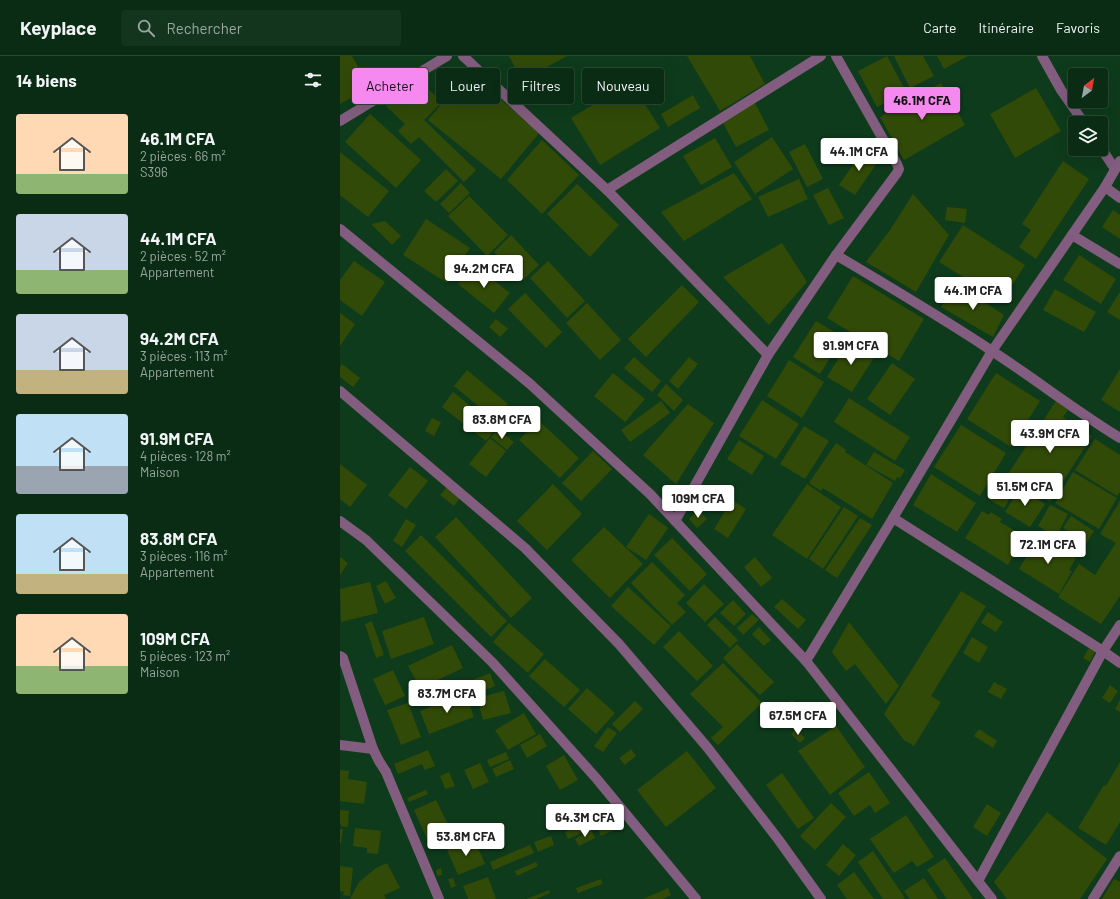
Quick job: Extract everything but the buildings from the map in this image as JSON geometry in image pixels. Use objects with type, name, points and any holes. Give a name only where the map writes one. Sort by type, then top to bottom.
[{"type":"street","points":[[340,121],[447,56]]},
{"type":"street","points":[[463,56],[607,190],[768,355]]},
{"type":"street","points":[[607,190],[821,56]]},
{"type":"street","points":[[675,521],[768,355],[836,255],[899,169],[898,164],[836,56]]},
{"type":"street","points":[[1042,56],[1079,116]]},
{"type":"street","points":[[806,661],[992,351],[1105,187],[1118,165],[1108,155]]},
{"type":"street","points":[[1105,187],[1120,198]]},
{"type":"street","points":[[340,229],[529,383],[650,494],[806,661],[992,899]]},
{"type":"street","points":[[1072,235],[1120,264]]},
{"type":"street","points":[[836,255],[936,315],[992,351],[1094,422],[1120,438]]},
{"type":"street","points":[[340,391],[525,548],[619,644],[707,747],[778,839],[821,899]]},
{"type":"street","points":[[893,518],[1120,663]]},
{"type":"street","points":[[340,521],[366,540],[492,662],[596,778],[696,899]]},
{"type":"street","points":[[978,881],[1103,651],[1120,625]]},
{"type":"street","points":[[340,656],[343,658],[373,748],[386,772],[439,899]]},
{"type":"street","points":[[340,745],[373,748]]},
{"type":"street","points":[[1093,899],[1120,856]]}]
